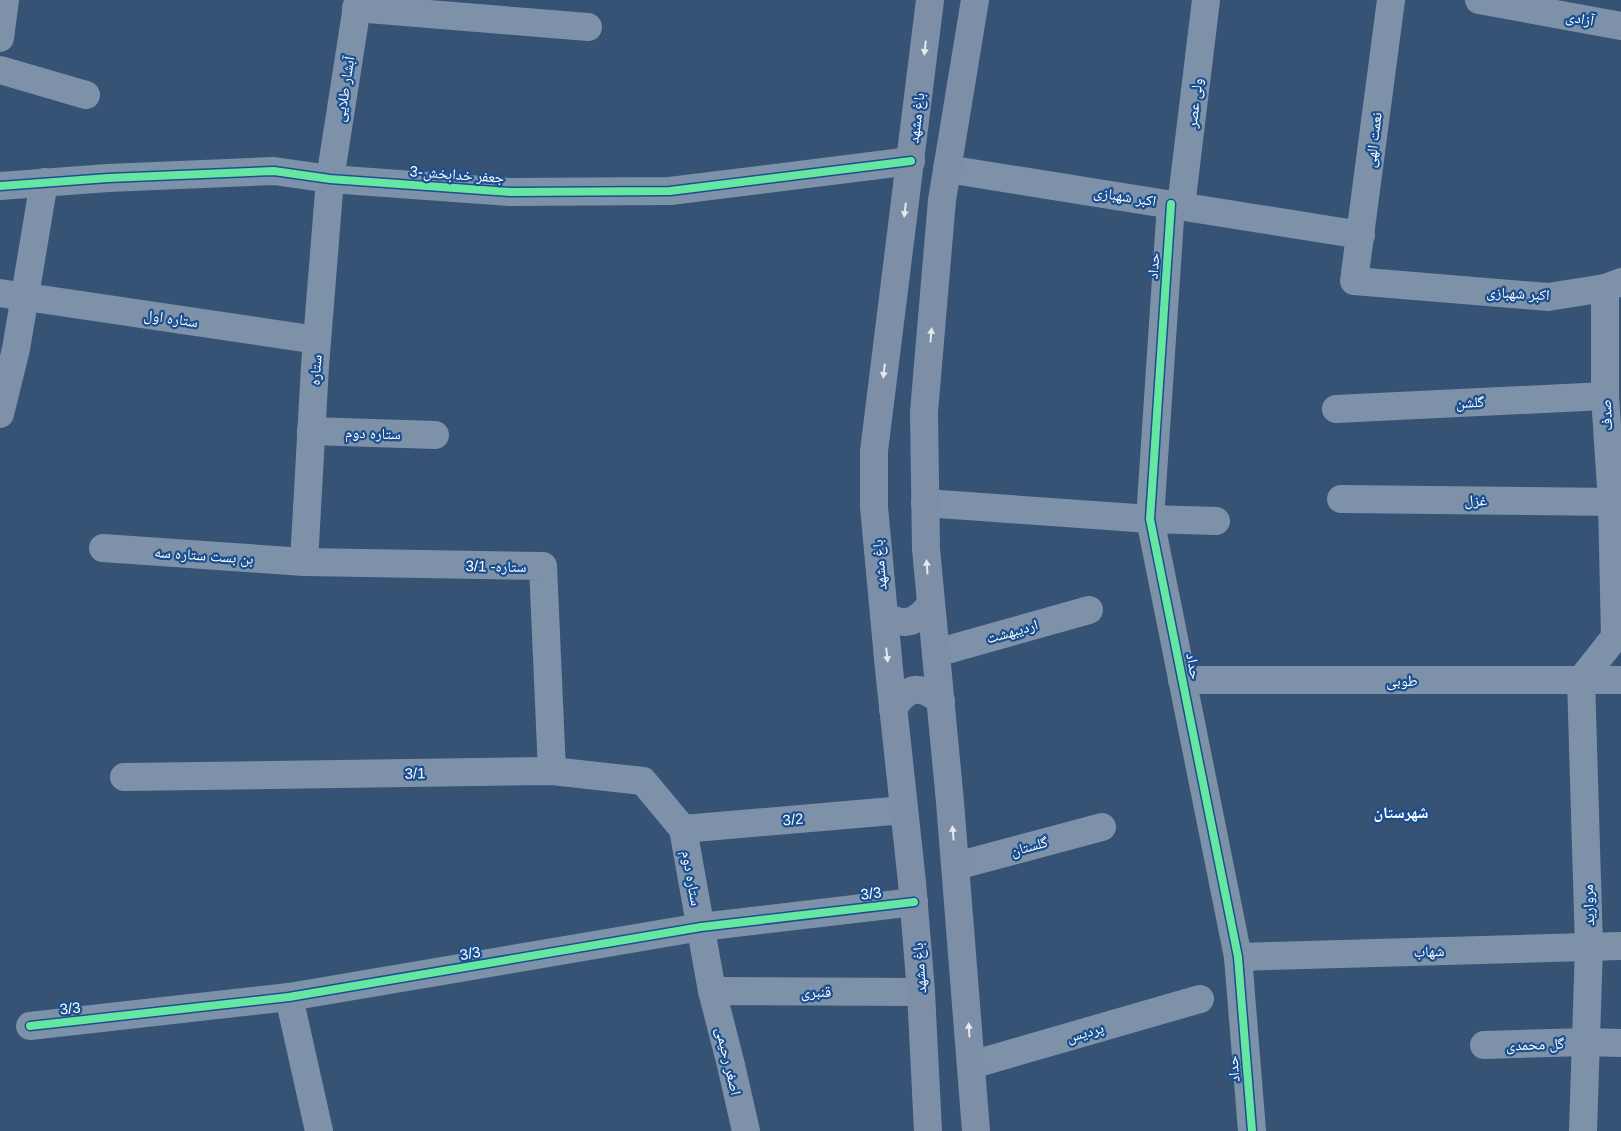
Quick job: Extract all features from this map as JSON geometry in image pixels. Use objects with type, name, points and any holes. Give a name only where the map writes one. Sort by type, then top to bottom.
[{"type":"main road","name":"باغ مشهد","points":[[928,1131],[914,902],[874,507],[874,451],[930,0]]},
{"type":"main road","points":[[975,0],[942,200],[924,412],[926,548],[930,606],[956,866],[976,1131]]},
{"type":"main road","points":[[884,616],[896,622],[910,622],[922,617],[930,606]]},
{"type":"main road","points":[[893,709],[901,696],[914,690],[929,692],[941,702]]},
{"type":"street","points":[[0,38],[5,0]]},
{"type":"street","name":"ولی عصر","points":[[1176,205],[1206,0]]},
{"type":"street","name":"نعمت الهی","points":[[1354,281],[1391,0]]},
{"type":"street","name":"آزادی","points":[[1480,0],[1621,26]]},
{"type":"street","points":[[357,4],[588,27]]},
{"type":"street","name":"آبشار طلایی","points":[[330,179],[357,4]]},
{"type":"street","points":[[0,70],[86,95]]},
{"type":"street","name":"جعفر خدابخش-3","points":[[0,186],[108,178],[274,171],[330,179],[510,192],[670,191],[911,161]]},
{"type":"street","name":"اکبر شهبازی","points":[[947,169],[1361,235]]},
{"type":"street","name":"ستاره","points":[[304,562],[317,340],[330,179]]},
{"type":"street","points":[[0,414],[13,295],[44,182]]},
{"type":"street","name":"حداد","points":[[1176,205],[1150,519],[1238,957],[1252,1131]]},
{"type":"street","name":"اکبر شهبازی","points":[[1354,281],[1548,297],[1613,285]]},
{"type":"street","name":"صدف","points":[[1581,680],[1614,637],[1617,502],[1605,396],[1613,285]]},
{"type":"street","name":"ستاره اول","points":[[13,295],[317,340]]},
{"type":"street","name":"گلشن","points":[[1336,409],[1605,396]]},
{"type":"street","name":"ستاره دوم","points":[[311,431],[435,435]]},
{"type":"street","name":"غزل","points":[[1340,499],[1617,502]]},
{"type":"street","points":[[926,503],[1150,519],[1216,521]]},
{"type":"street","name":"بن بست ستاره سه","points":[[103,548],[304,562]]},
{"type":"street","name":"ستاره- 3/1","points":[[304,562],[543,566],[552,771]]},
{"type":"street","name":"اردیبهشت","points":[[936,653],[1089,610]]},
{"type":"street","name":"طوبی","points":[[1182,680],[1621,680]]},
{"type":"street","name":"مروارید","points":[[1581,680],[1589,946],[1584,1131]]},
{"type":"street","name":"3/1","points":[[124,777],[552,771],[643,781],[682,829]]},
{"type":"street","name":"3/2","points":[[682,829],[904,810]]},
{"type":"street","name":"گلستان","points":[[956,866],[1102,827]]},
{"type":"street","name":"ستاره دوم","points":[[682,829],[712,991]]},
{"type":"street","name":"3/3","points":[[30,1026],[289,997],[701,927],[914,902]]},
{"type":"street","name":"شهاب","points":[[1238,957],[1621,946]]},
{"type":"street","name":"قنبری","points":[[712,991],[921,992]]},
{"type":"street","name":"اصغر رحیمی","points":[[712,991],[746,1131]]},
{"type":"street","points":[[289,997],[319,1131]]},
{"type":"street","name":"پردیس","points":[[971,1065],[1200,999]]},
{"type":"street","name":"گل محمدی","points":[[1484,1045],[1586,1042],[1621,1043]]},
{"type":"cycle path","points":[[0,186],[108,178],[274,171],[330,179],[510,192],[670,191],[911,161]]},
{"type":"cycle path","points":[[1171,204],[1150,519],[1238,957],[1252,1131]]},
{"type":"cycle path","points":[[30,1026],[289,997],[701,927],[914,902]]},
{"type":"district","name":"شهرستان","points":[[1401,812]]}]
